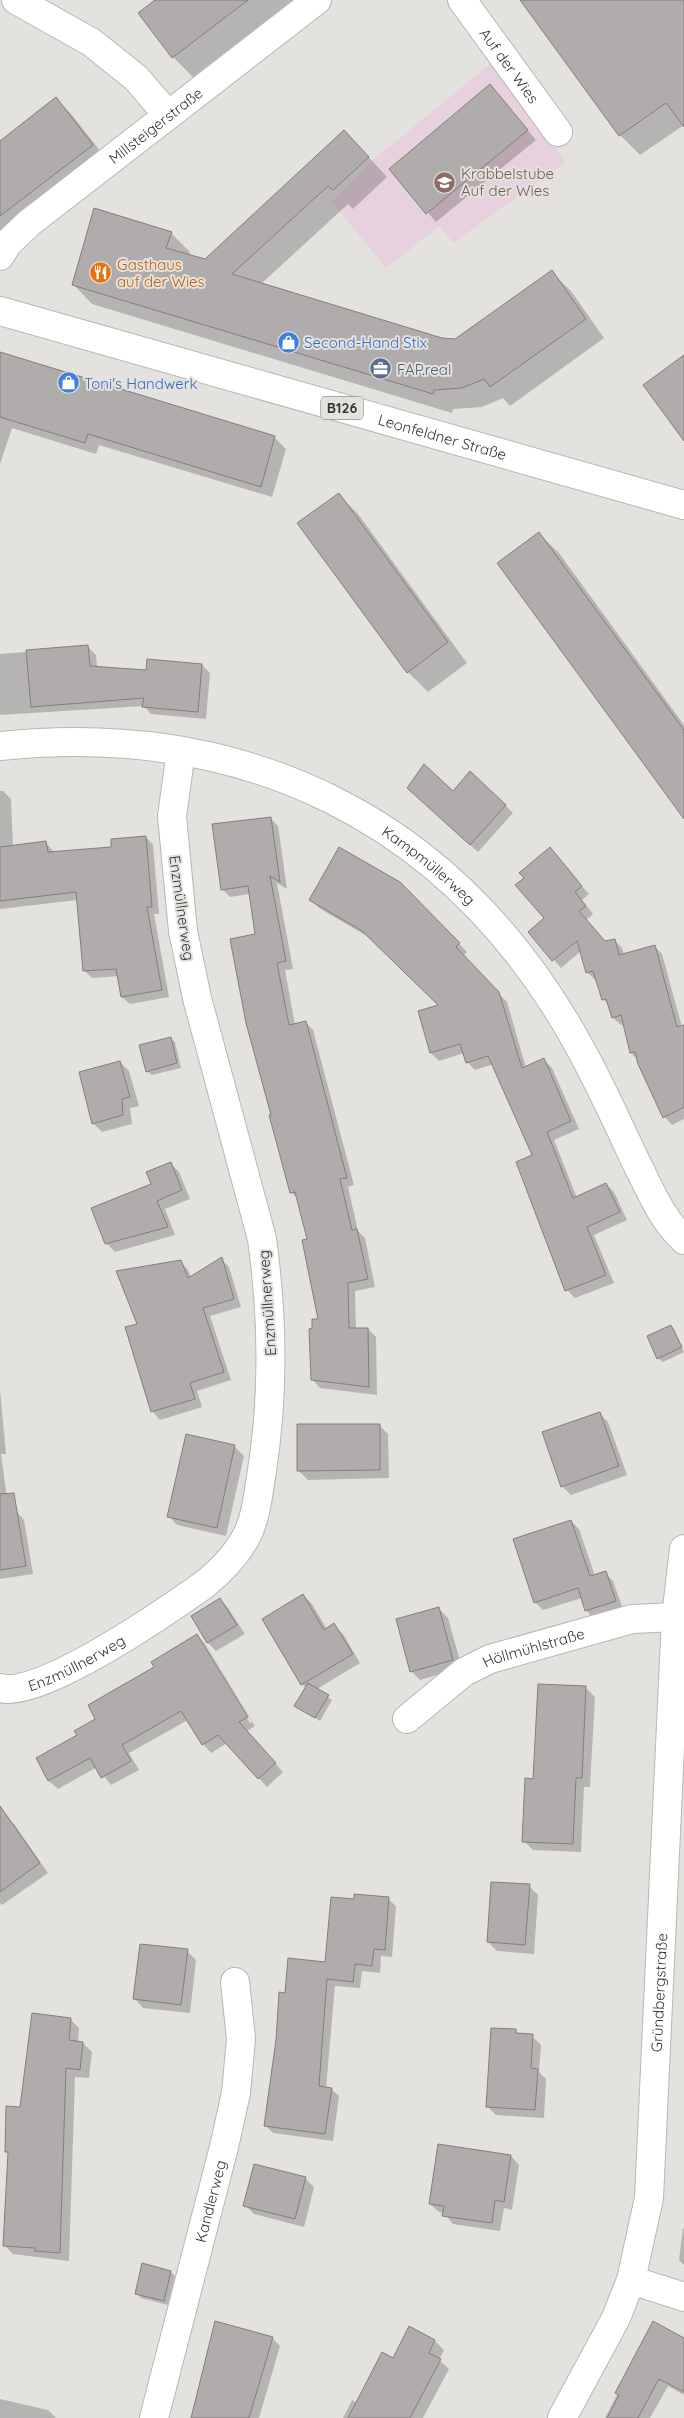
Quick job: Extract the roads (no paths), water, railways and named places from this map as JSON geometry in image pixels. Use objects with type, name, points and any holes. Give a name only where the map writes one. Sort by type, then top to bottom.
[{"type":"street","points":[[16,0],[91,42],[136,78],[168,115]]},
{"type":"street","name":"Millsteigerstraße","points":[[0,256],[8,243],[29,223],[317,0]]},
{"type":"street","name":"Auf der Wies","points":[[462,0],[520,87],[558,132]]},
{"type":"street","name":"Leonfeldner Straße","points":[[0,312],[684,505]]},
{"type":"street","name":"Kampmüllerweg","points":[[0,746],[80,741],[137,744],[235,762],[309,787],[351,808],[387,830],[446,877],[508,943],[547,994],[570,1031],[597,1081],[656,1202],[673,1229],[684,1240]]},
{"type":"street","name":"Enzmüllnerweg","points":[[0,1688],[21,1687],[61,1674],[205,1584],[230,1560],[243,1542],[253,1520],[258,1495],[266,1448],[270,1393],[271,1318],[268,1279],[262,1239],[197,998],[186,946],[172,816],[181,751]]},
{"type":"street","name":"Gründbergstraße","points":[[562,2418],[616,2318],[631,2280],[649,2198],[653,2145],[676,1617],[684,1549]]},
{"type":"street","name":"Höllmühlstraße","points":[[407,1719],[464,1672],[490,1660],[632,1619],[676,1617]]},
{"type":"street","name":"Kandlerweg","points":[[154,2418],[222,2157],[236,2093],[241,2039],[234,1982]]},
{"type":"street","points":[[631,2280],[684,2297]]},
{"type":"place","name":"Krabbelstube Auf der Wies","points":[[445,182]]},
{"type":"place","name":"Gasthaus auf der Wies","points":[[101,273]]},
{"type":"place","name":"Second-Hand Stix","points":[[288,342]]},
{"type":"place","name":"FAP.real","points":[[381,369]]},
{"type":"place","name":"Toni's Handwerk","points":[[68,383]]}]
